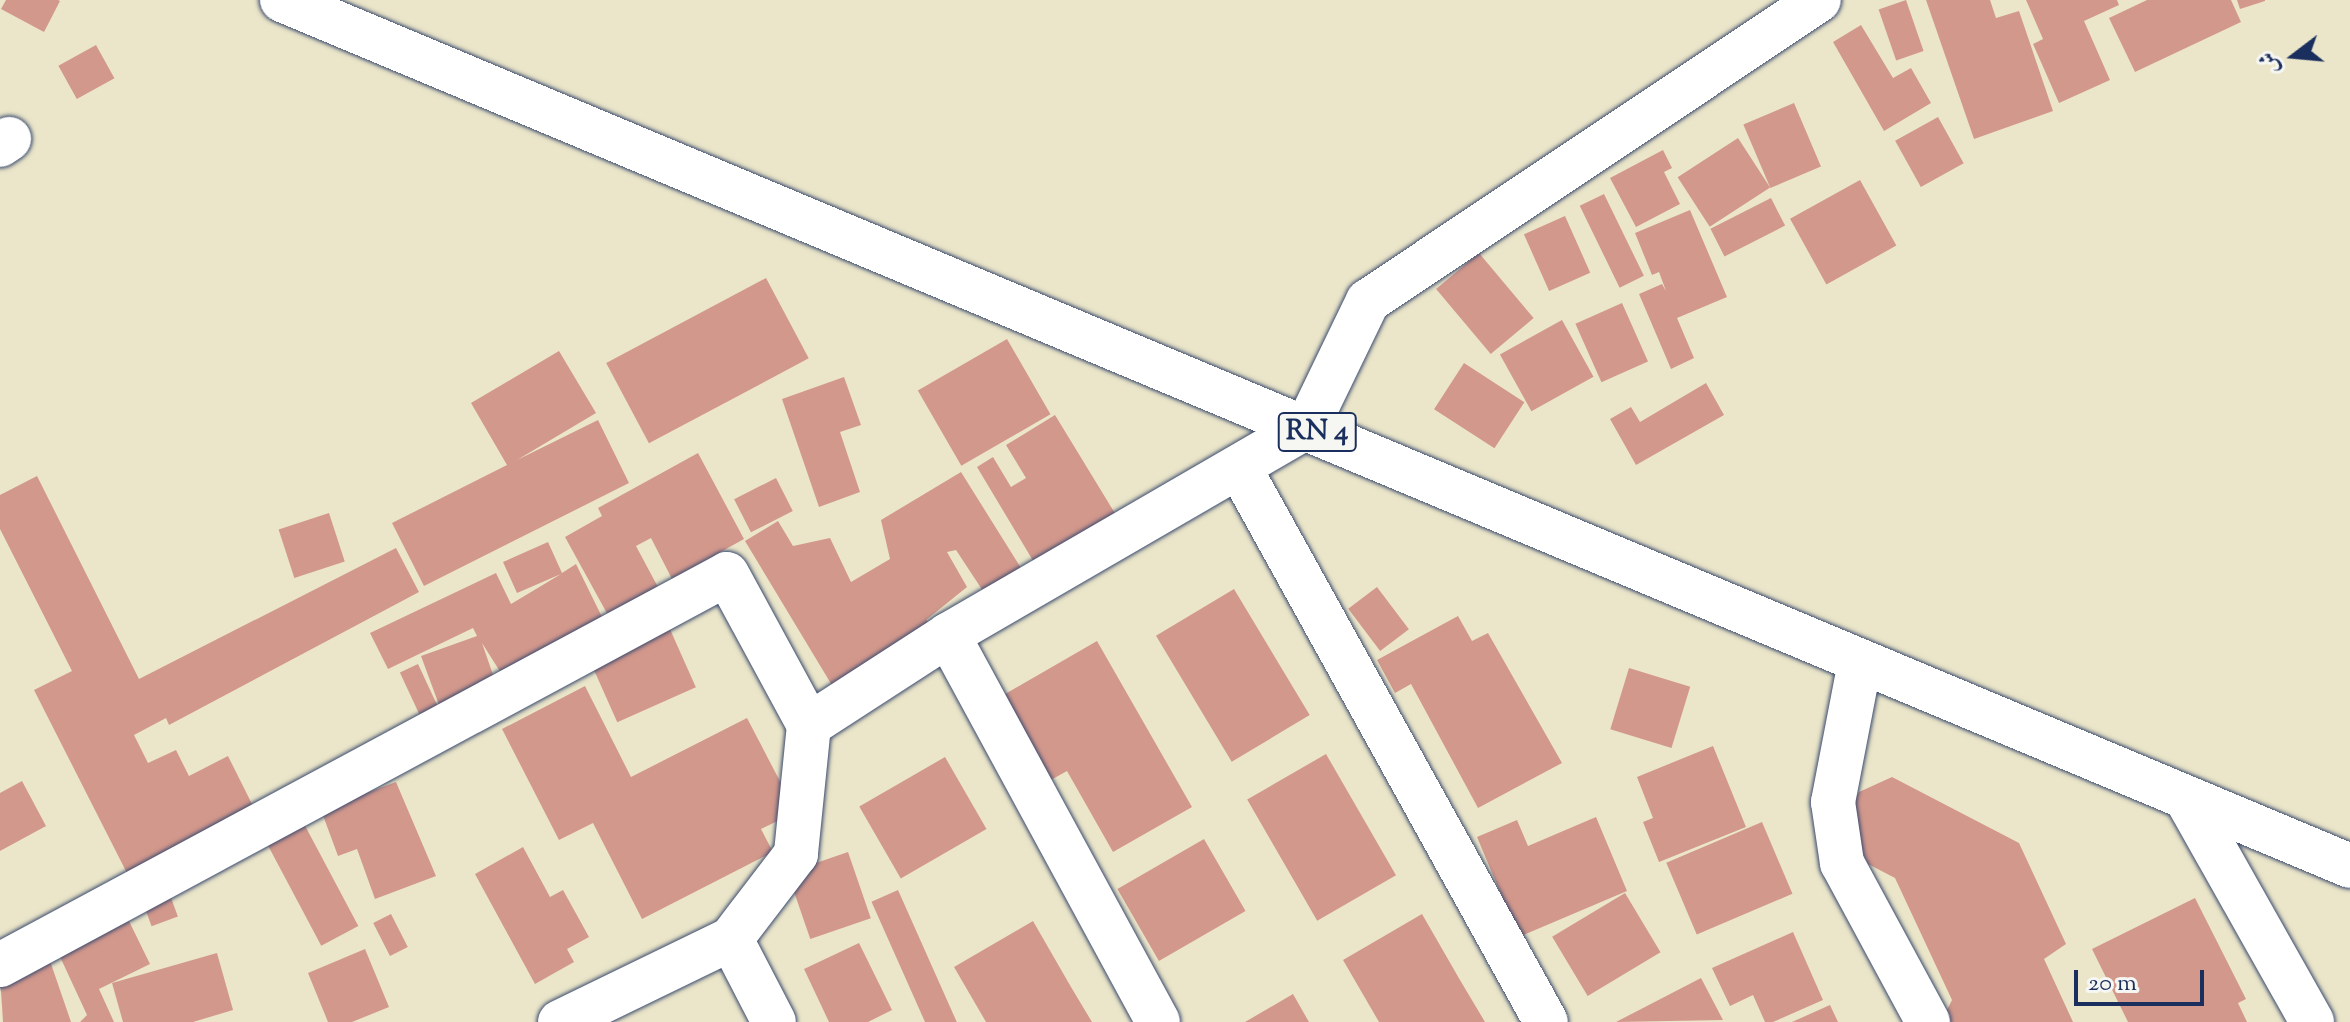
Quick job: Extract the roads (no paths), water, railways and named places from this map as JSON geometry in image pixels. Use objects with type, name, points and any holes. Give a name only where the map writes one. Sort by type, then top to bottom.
[{"type":"street","name":"RN 4","points":[[282,0],[2350,866]]},
{"type":"street","points":[[809,725],[948,635],[1307,427],[1368,301],[1819,0]]},
{"type":"street","points":[[1239,467],[1546,1022]]},
{"type":"street","points":[[0,965],[727,574],[809,725],[796,854],[731,939],[560,1022]]},
{"type":"street","points":[[948,635],[1158,1022]]},
{"type":"street","points":[[1860,662],[1833,802],[1842,863],[1928,1022]]},
{"type":"street","points":[[2186,798],[2312,1022]]},
{"type":"street","points":[[731,939],[774,1022]]}]
